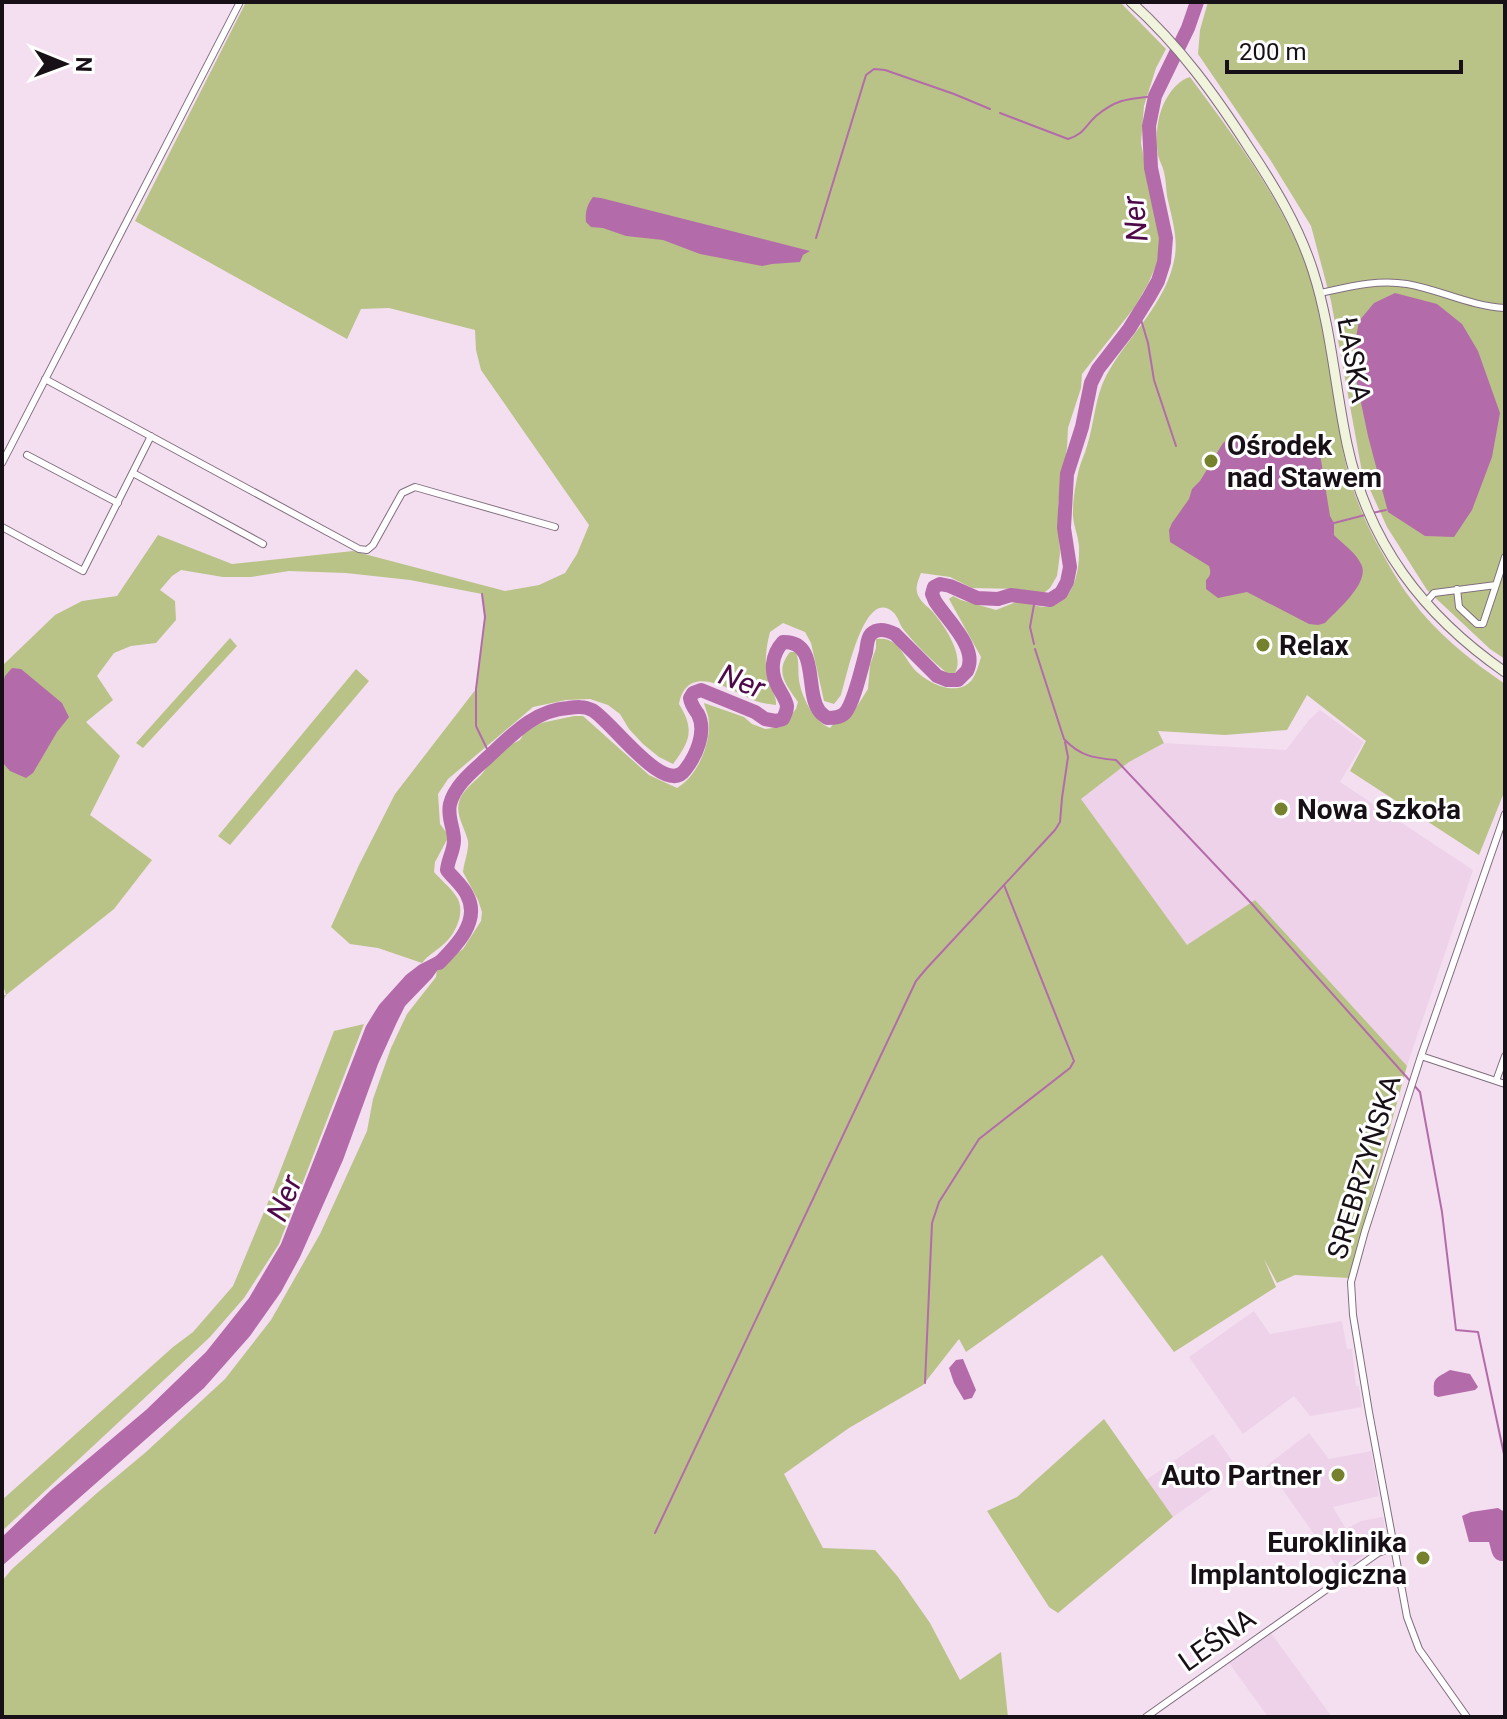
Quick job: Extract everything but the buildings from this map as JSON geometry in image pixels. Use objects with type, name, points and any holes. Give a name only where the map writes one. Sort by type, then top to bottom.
[{"type":"main road","name":"ŁASKA","points":[[1131,2],[1196,71],[1256,157],[1298,230],[1320,293],[1351,459],[1366,507],[1394,562],[1467,644],[1505,672]]},
{"type":"street","points":[[2,463],[240,2]]},
{"type":"street","points":[[1320,293],[1374,282],[1399,283],[1479,305],[1505,308]]},
{"type":"street","points":[[45,379],[359,549],[367,550],[373,545],[402,493],[415,487],[555,527]]},
{"type":"street","points":[[2,527],[83,571],[151,436]]},
{"type":"street","points":[[27,455],[118,503]]},
{"type":"street","points":[[133,473],[263,544]]},
{"type":"street","points":[[1457,589],[1459,607],[1477,624],[1483,624],[1505,557]]},
{"type":"street","points":[[1426,600],[1434,593],[1496,585]]},
{"type":"street","name":"SREBRZYŃSKA","points":[[1467,1717],[1425,1659],[1414,1640],[1407,1617],[1361,1365],[1351,1282],[1372,1206],[1421,1056],[1501,837],[1505,814]]},
{"type":"street","points":[[1421,1056],[1505,1084]]},
{"type":"street","points":[[1496,1081],[1505,1056]]},
{"type":"street","name":"LEŚNA","points":[[1146,1717],[1378,1553],[1394,1547]]},
{"type":"shaded area","points":[[593,197],[810,251],[803,255],[800,262],[762,266],[700,254],[663,240],[626,236],[591,227],[586,222],[587,209]]},
{"type":"shaded area","points":[[1395,293],[1437,304],[1462,324],[1478,351],[1500,413],[1492,457],[1472,510],[1454,537],[1425,536],[1388,512],[1368,436],[1352,360],[1359,321],[1374,303]]},
{"type":"shaded area","points":[[1237,437],[1303,442],[1312,444],[1320,454],[1334,535],[1356,556],[1363,571],[1357,587],[1325,623],[1309,624],[1247,592],[1218,598],[1206,589],[1209,566],[1170,542],[1169,530],[1192,489],[1223,443]]},
{"type":"shaded area","points":[[12,668],[21,669],[62,703],[69,717],[33,773],[26,778],[10,771],[2,762],[2,686]]},
{"type":"shaded area","points":[[1320,710],[1364,742],[1340,782],[1473,870],[1407,1066],[1255,900],[1187,946],[1081,799],[1129,762],[1164,743],[1286,750]]},
{"type":"shaded area","points":[[454,947],[432,978],[405,1006],[378,1064],[343,1160],[300,1257],[281,1292],[250,1336],[204,1388],[2,1566],[2,1537],[51,1490],[146,1410],[206,1352],[249,1298],[281,1244],[366,1026],[379,1005],[406,975]]},
{"type":"shaded area","points":[[1254,1311],[1270,1334],[1342,1321],[1347,1349],[1352,1349],[1362,1407],[1310,1416],[1294,1396],[1243,1434],[1189,1357]]},
{"type":"shaded area","points":[[963,1359],[976,1390],[972,1398],[964,1400],[949,1368],[956,1360]]},
{"type":"shaded area","points":[[1450,1370],[1470,1374],[1478,1387],[1438,1397],[1434,1395],[1436,1379]]},
{"type":"shaded area","points":[[1309,1433],[1329,1459],[1371,1451],[1379,1496],[1333,1507],[1346,1529],[1361,1521],[1383,1517],[1387,1540],[1340,1571],[1266,1466]]},
{"type":"shaded area","points":[[1213,1434],[1239,1470],[1173,1517],[1146,1480]]},
{"type":"shaded area","points":[[1498,1508],[1505,1516],[1505,1561],[1495,1558],[1489,1542],[1469,1542],[1462,1516]]},
{"type":"shaded area","points":[[1271,1633],[1332,1717],[1268,1717],[1229,1663]]},
{"type":"green space","points":[[246,2],[1120,2],[1166,49],[1156,68],[1144,106],[1141,143],[1159,223],[1157,263],[1134,308],[1082,374],[1081,388],[1068,428],[1058,504],[1060,554],[1057,576],[1045,592],[1033,593],[1019,589],[972,588],[950,577],[921,573],[918,594],[952,640],[957,658],[955,673],[947,673],[935,663],[903,629],[894,613],[883,608],[874,612],[865,623],[841,695],[834,704],[824,701],[811,643],[805,632],[783,623],[770,632],[766,655],[768,680],[776,705],[757,701],[710,682],[691,684],[683,691],[679,704],[689,728],[687,742],[673,764],[643,744],[620,714],[608,705],[590,699],[533,707],[448,779],[438,794],[440,824],[449,836],[435,862],[434,872],[456,896],[460,914],[450,937],[422,963],[378,948],[350,944],[331,927],[395,794],[476,689],[485,617],[482,594],[410,580],[346,573],[289,571],[251,577],[223,577],[181,570],[160,590],[175,601],[176,620],[156,643],[131,646],[114,653],[97,676],[113,700],[86,722],[120,756],[90,815],[152,860],[114,909],[6,995],[2,982],[2,666],[55,615],[82,601],[117,596],[158,535],[232,564],[353,551],[505,591],[539,585],[565,573],[589,525],[481,370],[475,330],[389,308],[361,309],[347,339],[135,221]]},
{"type":"green space","points":[[1208,2],[1505,2],[1505,659],[1490,649],[1427,590],[1387,527],[1362,472],[1331,301],[1311,226],[1198,54],[1200,30]]},
{"type":"green space","points":[[1190,77],[1257,170],[1286,220],[1311,278],[1343,451],[1361,509],[1376,542],[1406,592],[1431,623],[1466,656],[1505,684],[1505,790],[1479,855],[1350,771],[1366,741],[1307,695],[1287,730],[1225,735],[1158,731],[1164,743],[1129,762],[1081,799],[1187,945],[1255,900],[1407,1066],[1349,1278],[1295,1275],[1277,1283],[1264,1259],[1276,1287],[1174,1352],[1102,1255],[966,1352],[959,1339],[923,1385],[849,1428],[784,1474],[823,1548],[875,1550],[930,1623],[960,1680],[1001,1652],[1008,1717],[2,1717],[2,1581],[225,1379],[271,1320],[320,1234],[367,1131],[373,1099],[407,1014],[436,977],[437,967],[463,949],[481,921],[478,900],[463,872],[468,841],[458,805],[463,793],[488,766],[490,759],[541,723],[583,716],[649,775],[677,788],[691,775],[706,746],[709,725],[704,703],[744,717],[765,729],[781,727],[796,709],[798,702],[782,672],[790,652],[796,652],[800,685],[807,704],[815,716],[830,728],[854,711],[868,689],[876,639],[894,643],[926,679],[941,686],[957,688],[971,681],[981,657],[949,599],[953,596],[996,610],[1021,600],[1041,607],[1054,605],[1069,594],[1079,556],[1073,515],[1075,490],[1099,393],[1115,361],[1164,289],[1175,256],[1175,233],[1165,175],[1158,155],[1157,132],[1161,110],[1168,96],[1177,85]]},
{"type":"green space","points":[[230,638],[237,646],[143,748],[136,743]]},
{"type":"green space","points":[[356,669],[369,681],[230,845],[218,836]]},
{"type":"green space","points":[[364,1024],[279,1244],[244,1298],[210,1337],[2,1531],[2,1500],[193,1332],[233,1286],[334,1031]]},
{"type":"green space","points":[[1104,1419],[1173,1517],[1058,1613],[1049,1607],[987,1511],[1017,1497]]},
{"type":"waterway","name":"Ner","points":[[439,963],[465,932],[471,914],[465,892],[447,870],[454,844],[449,813],[452,797],[470,773],[534,719],[556,710],[577,707],[592,710],[652,766],[676,776],[689,764],[701,736],[698,714],[690,698],[693,693],[701,690],[765,719],[783,719],[787,706],[773,670],[776,652],[783,642],[802,649],[818,709],[827,718],[836,717],[845,713],[852,701],[869,638],[877,630],[895,634],[937,676],[958,680],[967,671],[969,653],[960,634],[935,601],[932,594],[934,587],[940,584],[977,598],[998,599],[1011,595],[1050,600],[1061,593],[1070,567],[1064,528],[1067,474],[1082,427],[1091,383],[1149,297],[1164,262],[1166,238],[1151,168],[1149,126],[1155,96],[1197,2]]},
{"type":"waterway","points":[[816,238],[866,75],[874,69],[885,70],[990,109]]},
{"type":"waterway","points":[[1000,113],[1068,139],[1117,103],[1155,96]]},
{"type":"waterway","points":[[1139,313],[1154,380],[1176,446]]},
{"type":"waterway","points":[[1372,513],[1386,510]]},
{"type":"waterway","points":[[1334,523],[1365,515]]},
{"type":"waterway","points":[[482,594],[485,617],[476,689],[476,726],[490,755]]},
{"type":"waterway","points":[[1034,644],[1030,627],[1035,599]]},
{"type":"waterway","points":[[1035,649],[1064,739],[1087,755],[1116,760],[1252,904],[1420,1092],[1442,1212],[1456,1330],[1478,1332],[1505,1459]]},
{"type":"waterway","points":[[655,1533],[916,981],[1060,822],[1068,757],[1065,742]]},
{"type":"waterway","points":[[925,1383],[932,1223],[939,1202],[979,1139],[1070,1068],[1074,1061],[1004,885]]},
{"type":"place","name":"Ośrodek nad Stawem","points":[[1211,461]]},
{"type":"place","name":"Relax","points":[[1263,645]]},
{"type":"place","name":"Nowa Szkoła","points":[[1281,809]]},
{"type":"place","name":"Auto Partner","points":[[1338,1475]]},
{"type":"place","name":"Euroklinika Implantologiczna","points":[[1423,1558]]}]
